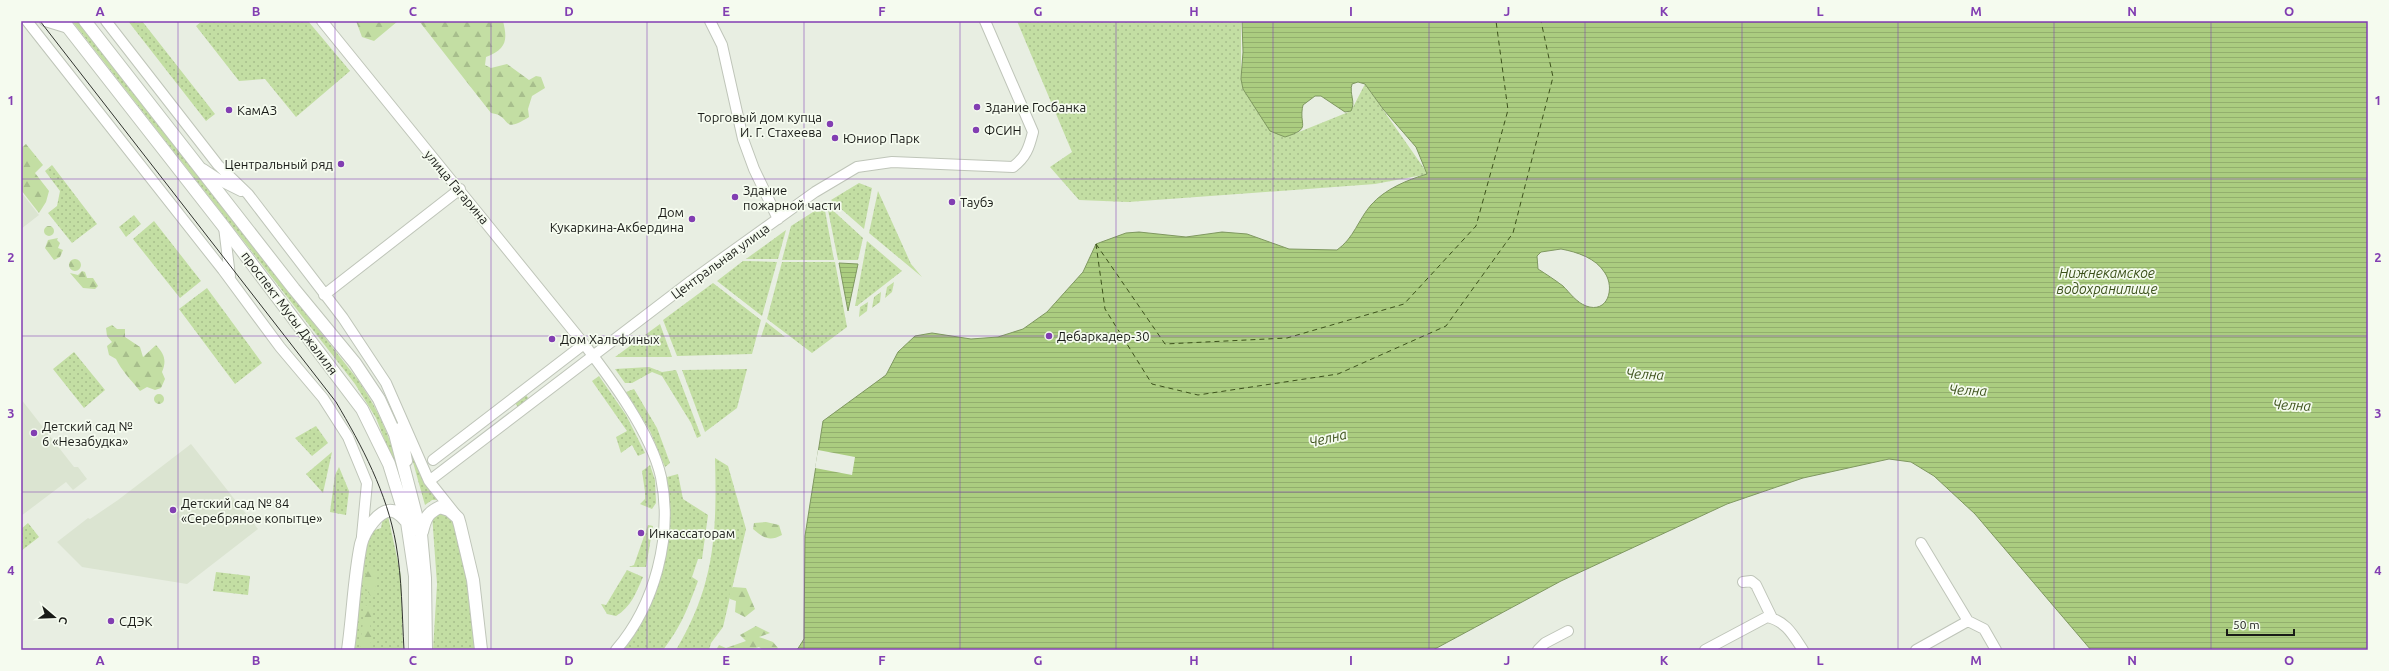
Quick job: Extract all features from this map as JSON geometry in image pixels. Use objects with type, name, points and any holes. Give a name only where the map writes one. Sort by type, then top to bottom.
[{"type":"main road","name":"проспект Мусы Джалиля","points":[[85,21],[294,289],[355,363],[380,399],[395,434],[414,500],[421,534],[425,578],[426,650]]},
{"type":"main road","name":"проспект Мусы Джалиля","points":[[66,24],[224,226],[362,409],[388,464],[407,522],[415,576],[415,650]]},
{"type":"main road","points":[[421,534],[425,519],[430,511],[440,507],[449,510],[458,518],[474,580],[480,650]]},
{"type":"main road","points":[[348,650],[362,542],[376,519],[384,513],[393,511],[400,514],[407,522]]},
{"type":"street","points":[[27,21],[285,352],[323,398],[348,437],[367,483],[362,542]]},
{"type":"street","points":[[45,21],[66,24]]},
{"type":"street","points":[[106,21],[218,165],[248,194],[343,318],[386,383],[429,481],[458,518]]},
{"type":"street","name":"улица Гагарина","points":[[322,21],[419,142],[460,189],[592,354],[622,396],[650,446],[661,476],[664,501],[663,535],[657,573],[644,608],[616,650]]},
{"type":"street","points":[[710,21],[722,45],[743,139],[754,169],[778,219]]},
{"type":"street","name":"Центральная улица","points":[[429,481],[592,354],[691,281],[815,192],[861,166],[892,162],[1013,167],[1023,159],[1029,148],[1033,132],[985,21]]},
{"type":"street","points":[[197,164],[220,181],[248,194]]},
{"type":"street","points":[[324,295],[460,189]]},
{"type":"street","points":[[224,226],[230,280]]},
{"type":"street","points":[[433,460],[584,344]]},
{"type":"street","points":[[558,364],[566,375]]},
{"type":"street","points":[[530,386],[538,397]]},
{"type":"street","points":[[510,401],[514,415]]},
{"type":"street","points":[[501,408],[514,415]]},
{"type":"street","points":[[399,412],[414,500]]},
{"type":"street","points":[[486,420],[494,430]]},
{"type":"street","points":[[477,427],[485,438]]},
{"type":"street","points":[[366,500],[372,510],[384,513]]},
{"type":"street","points":[[1921,542],[1968,621],[1984,629],[1996,650]]},
{"type":"street","points":[[1743,582],[1751,581],[1756,585],[1775,619]]},
{"type":"street","points":[[1705,650],[1753,623],[1767,617],[1775,619],[1786,626],[1803,650]]},
{"type":"street","points":[[1916,650],[1968,621]]},
{"type":"street","points":[[1538,650],[1546,643],[1568,632]]},
{"type":"shaded area","points":[[21,192],[39,215],[21,229]]},
{"type":"shaded area","name":"Детский сад № 6 «Незабудка»","points":[[21,399],[74,467],[78,467],[87,479],[73,490],[66,482],[21,516]]},
{"type":"shaded area","name":"Детский сад № 84 «Серебряное копытце»","points":[[191,444],[258,529],[187,584],[82,567],[57,542],[88,518],[90,519],[118,500]]},
{"type":"green space","points":[[72,21],[78,21],[358,380],[373,404],[385,429],[390,441],[401,482],[376,418],[355,384]]},
{"type":"green space","points":[[128,21],[142,21],[215,114],[206,121]]},
{"type":"green space","points":[[202,21],[308,21],[350,71],[296,117],[265,79],[239,81],[196,26]]},
{"type":"green space","points":[[356,21],[398,21],[374,41],[362,37]]},
{"type":"green space","points":[[419,21],[503,21],[505,28],[504,44],[498,51],[486,57],[485,65],[491,68],[507,64],[529,80],[536,76],[541,77],[545,88],[532,96],[528,109],[529,117],[520,122],[510,124],[507,123],[502,117],[491,113]]},
{"type":"green space","points":[[1017,21],[1241,21],[1241,79],[1294,134],[1351,111],[1365,84],[1428,174],[1375,184],[1128,202],[1079,200],[1050,167],[1072,152]]},
{"type":"green space","points":[[26,144],[43,165],[35,173],[49,191],[46,202],[39,213],[21,190],[21,148]]},
{"type":"green space","points":[[52,165],[97,224],[72,243],[48,213],[57,206],[60,191],[45,171]]},
{"type":"green space","points":[[859,183],[872,188],[864,229],[831,200]]},
{"type":"green space","points":[[878,191],[911,264],[922,277],[869,233]]},
{"type":"green space","points":[[824,205],[834,260],[782,260],[791,226]]},
{"type":"green space","points":[[827,205],[863,238],[858,260],[838,260]]},
{"type":"green space","points":[[134,215],[141,224],[126,237],[119,227]]},
{"type":"green space","points":[[154,221],[201,281],[180,298],[133,239]]},
{"type":"green space","points":[[47,226],[51,226],[54,231],[51,236],[47,236],[44,233],[44,229]]},
{"type":"green space","points":[[786,230],[778,259],[746,259]]},
{"type":"green space","points":[[58,238],[57,240],[60,243],[58,248],[63,250],[60,257],[54,260],[45,248],[48,240]]},
{"type":"green space","points":[[867,241],[902,271],[855,306]]},
{"type":"green space","points":[[73,259],[77,259],[81,265],[77,271],[73,271],[69,267],[69,263]]},
{"type":"green space","points":[[743,261],[777,262],[762,316],[717,281]]},
{"type":"green space","points":[[782,262],[835,262],[847,327],[812,353],[767,319]]},
{"type":"green space","points":[[82,271],[85,272],[87,278],[93,278],[98,286],[95,289],[83,288],[70,273],[78,275]]},
{"type":"green space","points":[[894,282],[892,292],[885,298],[887,287]]},
{"type":"green space","points":[[713,283],[761,320],[752,354],[677,356],[663,320]]},
{"type":"green space","points":[[207,288],[262,363],[235,384],[179,309]]},
{"type":"green space","points":[[881,292],[880,302],[872,308],[874,297]]},
{"type":"green space","points":[[868,302],[867,311],[859,317],[860,307]]},
{"type":"green space","points":[[766,322],[785,337],[761,337]]},
{"type":"green space","points":[[660,324],[672,357],[615,357]]},
{"type":"green space","points":[[112,325],[117,329],[125,329],[125,337],[140,347],[143,357],[156,345],[159,348],[164,357],[164,368],[162,372],[165,379],[161,388],[155,390],[147,387],[140,391],[116,359],[109,355],[107,346],[112,342],[107,336],[106,328]]},
{"type":"green space","points":[[74,352],[105,390],[84,408],[53,369]]},
{"type":"green space","points":[[649,367],[662,372],[676,370],[701,436],[697,438],[691,423],[662,376],[652,372],[632,383],[625,383],[615,369]]},
{"type":"green space","points":[[747,369],[737,408],[705,432],[682,370]]},
{"type":"green space","points":[[599,376],[626,415],[645,453],[638,456],[632,445],[621,453],[616,437],[627,431],[592,381]]},
{"type":"green space","points":[[634,389],[657,428],[670,463],[665,467],[650,431],[626,392]]},
{"type":"green space","points":[[157,394],[161,394],[163,395],[163,403],[157,404],[154,401],[154,397]]},
{"type":"green space","points":[[526,395],[529,399],[518,407],[515,403]]},
{"type":"green space","points":[[316,426],[328,443],[312,456],[295,438]]},
{"type":"green space","points":[[409,448],[441,500],[432,500],[425,505]]},
{"type":"green space","points":[[332,452],[323,493],[306,474]]},
{"type":"green space","points":[[715,458],[728,466],[746,529],[723,627],[711,643],[709,650],[676,650],[699,603],[711,557],[715,510]]},
{"type":"green space","points":[[650,465],[655,480],[656,503],[652,509],[640,504],[645,499],[642,471]]},
{"type":"green space","points":[[339,467],[349,491],[346,515],[330,512],[335,475]]},
{"type":"green space","points":[[678,474],[683,499],[708,515],[702,559],[698,559],[692,577],[698,581],[684,617],[663,650],[618,650],[649,602],[668,509],[667,477]]},
{"type":"green space","points":[[433,512],[451,516],[469,580],[476,650],[433,650],[437,584]]},
{"type":"green space","points":[[388,516],[401,576],[403,650],[354,650],[366,544],[372,531],[381,528],[383,517]]},
{"type":"green space","points":[[766,522],[779,525],[782,535],[770,539],[760,535],[753,529],[754,523]]},
{"type":"green space","points":[[28,523],[39,537],[21,551],[21,529]]},
{"type":"green space","points":[[648,525],[653,526],[646,567],[629,567],[634,565]]},
{"type":"green space","points":[[369,566],[373,566],[376,576],[374,595],[371,596],[365,586],[365,578]]},
{"type":"green space","points":[[627,570],[643,577],[638,589],[626,608],[616,616],[607,614],[601,604],[606,605]]},
{"type":"green space","points":[[216,572],[250,576],[248,595],[213,591]]},
{"type":"green space","points":[[733,587],[746,588],[755,609],[745,617],[735,612],[736,601],[730,599],[729,591]]},
{"type":"green space","points":[[365,605],[373,608],[370,628],[373,633],[370,646],[372,650],[361,650],[360,646]]},
{"type":"green space","points":[[756,626],[770,633],[759,637],[773,642],[778,648],[776,650],[763,650],[759,647],[750,650],[716,650],[719,645],[726,648],[746,641],[740,635]]},
{"type":"water","name":"Нижнекамское водохранилище","points":[[1242,21],[2368,21],[2368,650],[2091,650],[1975,514],[1934,476],[1911,462],[1889,459],[1803,478],[1727,504],[1561,581],[1433,650],[797,650],[804,639],[805,536],[823,421],[886,375],[898,352],[915,336],[932,333],[971,339],[998,337],[1023,329],[1047,312],[1083,272],[1096,244],[1126,233],[1139,232],[1186,237],[1222,232],[1247,234],[1289,249],[1337,250],[1348,240],[1371,205],[1377,199],[1397,186],[1427,174],[1416,147],[1383,109],[1365,84],[1358,82],[1352,84],[1351,88],[1353,104],[1351,111],[1345,112],[1321,96],[1315,96],[1303,105],[1303,126],[1299,131],[1285,137],[1270,131],[1243,89],[1241,79],[1243,52]],"holes":[[[1561,249],[1586,256],[1597,263],[1605,273],[1608,279],[1609,292],[1608,298],[1600,306],[1594,307],[1582,304],[1576,300],[1563,286],[1538,269],[1537,256],[1541,252]]]},
{"type":"water","points":[[839,263],[858,264],[848,311]]},
{"type":"pier","points":[[818,450],[855,457],[852,475],[815,468]]},
{"type":"ferry route","points":[[1096,244],[1165,344],[1287,338],[1404,304],[1476,226],[1508,110],[1496,21]]},
{"type":"ferry route","points":[[1096,244],[1105,309],[1152,384],[1198,395],[1338,374],[1446,326],[1513,233],[1553,77],[1541,21]]},
{"type":"tram line","points":[[40,21],[336,402],[346,419],[380,488],[392,525],[400,570],[404,650]]},
{"type":"place","name":"Здание Госбанка","points":[[977,107]]},
{"type":"place","name":"КамАЗ","points":[[229,110]]},
{"type":"place","name":"Торговый дом купца И. Г. Стахеева","points":[[830,124]]},
{"type":"place","name":"ФСИН","points":[[976,130]]},
{"type":"place","name":"Юниор Парк","points":[[835,138]]},
{"type":"place","name":"Центральный ряд","points":[[341,164]]},
{"type":"place","name":"Здание пожарной части","points":[[735,197]]},
{"type":"place","name":"Таубэ","points":[[952,202]]},
{"type":"place","name":"Дом Кукаркина-Акбердина","points":[[692,219]]},
{"type":"place","name":"Дебаркадер-30","points":[[1049,336]]},
{"type":"place","name":"Дом Хальфиных","points":[[552,339]]},
{"type":"place","name":"Детский сад № 6 «Незабудка»","points":[[34,433]]},
{"type":"place","name":"Детский сад № 84 «Серебряное копытце»","points":[[173,510]]},
{"type":"place","name":"Инкассаторам","points":[[641,533]]},
{"type":"place","name":"СДЭК","points":[[111,621]]},
{"type":"water label","name":"Челна","points":[[1645,374]]},
{"type":"water label","name":"Челна","points":[[1968,390]]},
{"type":"water label","name":"Челна","points":[[2292,405]]},
{"type":"water label","name":"Челна","points":[[1328,438]]}]
